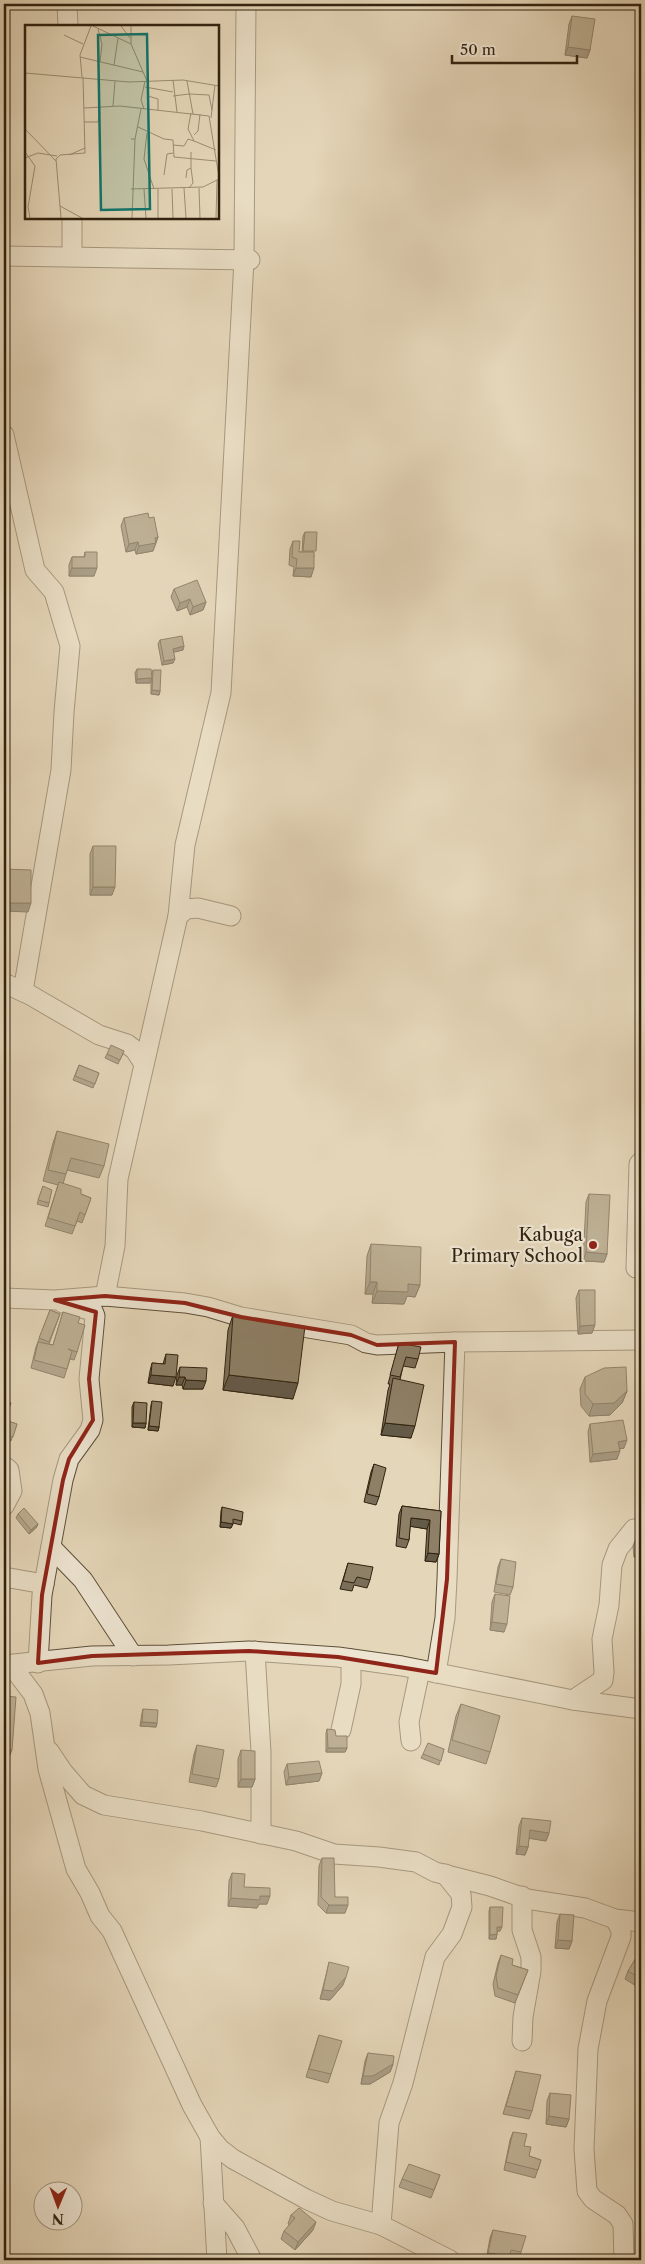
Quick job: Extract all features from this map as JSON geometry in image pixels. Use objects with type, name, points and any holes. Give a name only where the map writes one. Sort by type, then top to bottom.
[{"type":"street","points":[[67,4],[68,25]]},
{"type":"street","points":[[105,1296],[115,1246],[118,1179],[170,961],[178,916],[185,845],[221,693],[247,260],[246,4]]},
{"type":"street","points":[[72,219],[72,256]]},
{"type":"street","points":[[4,256],[247,260]]},
{"type":"street","points":[[4,435],[36,570],[54,592],[70,646],[61,770],[23,991]]},
{"type":"street","points":[[178,916],[181,911],[198,908],[230,916]]},
{"type":"street","points":[[4,983],[23,991],[99,1035],[127,1044],[135,1050],[144,1064]]},
{"type":"street","points":[[636,1268],[637,1189],[639,1164],[641,1162]]},
{"type":"street","points":[[4,1298],[55,1300],[105,1296],[208,1307],[241,1317],[351,1335],[366,1343],[377,1345],[456,1342],[641,1340]]},
{"type":"street","points":[[38,1663],[44,1584],[69,1459],[90,1430],[93,1420],[89,1379],[94,1313],[55,1300]]},
{"type":"street","points":[[411,1741],[409,1722],[445,1618],[456,1342]]},
{"type":"street","points":[[4,1466],[9,1470],[12,1490],[4,1506]]},
{"type":"street","points":[[572,1700],[603,1680],[602,1639],[609,1605],[612,1565],[618,1549],[634,1529]]},
{"type":"street","points":[[51,1547],[83,1580],[133,1656]]},
{"type":"street","points":[[4,1577],[44,1584]]},
{"type":"street","points":[[8,1665],[92,1656],[255,1651],[352,1659],[428,1671],[572,1700],[641,1709]]},
{"type":"street","points":[[255,1651],[261,1752],[260,1834]]},
{"type":"street","points":[[341,1730],[351,1684],[352,1659]]},
{"type":"street","points":[[8,1665],[33,1694],[40,1713],[48,1769],[76,1869],[90,1893],[100,1916],[112,1931],[192,2105],[210,2137],[233,2160],[306,2199],[332,2211],[381,2224],[450,2260]]},
{"type":"street","points":[[44,1744],[63,1772],[83,1795],[104,1805],[202,1821],[296,1842],[334,1854],[379,1856],[416,1862],[445,1874],[522,1896],[585,1908],[615,1919],[641,1922]]},
{"type":"street","points":[[381,2224],[389,2123],[403,2083],[435,1957],[452,1934],[462,1907],[461,1894],[445,1874]]},
{"type":"street","points":[[522,1896],[522,1930],[531,1957],[531,1971],[523,2017],[522,2041]]},
{"type":"street","points":[[615,1919],[621,1930],[621,1937],[597,2001],[588,2049],[584,2149],[587,2191],[593,2199],[617,2215],[622,2224],[624,2260]]},
{"type":"street","points":[[210,2137],[217,2260]]},
{"type":"street","points":[[213,2203],[235,2228],[252,2260]]},
{"type":"highlighted area","points":[[105,1296],[185,1303],[241,1317],[351,1335],[377,1345],[455,1342],[447,1579],[436,1673],[338,1657],[249,1651],[92,1656],[38,1663],[42,1595],[63,1480],[69,1459],[93,1420],[89,1379],[96,1312],[55,1300]]},
{"type":"building","points":[[572,16],[595,19],[590,50],[568,47]]},
{"type":"building","points":[[148,513],[149,518],[154,517],[158,537],[155,538],[156,543],[139,546],[138,542],[129,544],[124,518]]},
{"type":"building","points":[[305,532],[317,532],[316,551],[303,551]]},
{"type":"building","points":[[293,541],[300,541],[299,552],[314,552],[314,568],[296,568],[297,559],[292,557]]},
{"type":"building","points":[[85,552],[97,552],[97,568],[72,568],[72,557],[85,557]]},
{"type":"building","points":[[197,580],[206,602],[193,607],[190,599],[180,603],[174,589]]},
{"type":"building","points":[[182,636],[184,646],[173,649],[175,659],[164,661],[160,640]]},
{"type":"building","points":[[137,669],[151,669],[152,678],[137,679]]},
{"type":"building","points":[[153,670],[161,670],[160,691],[152,690]]},
{"type":"building","points":[[93,846],[116,846],[115,887],[93,887]]},
{"type":"building","points":[[4,869],[31,870],[31,903],[4,903]]},
{"type":"building","points":[[111,1045],[124,1051],[120,1060],[107,1054]]},
{"type":"building","points":[[79,1065],[99,1073],[95,1084],[75,1076]]},
{"type":"building","points":[[57,1131],[109,1144],[104,1166],[71,1158],[66,1174],[48,1170]]},
{"type":"building","points":[[59,1182],[81,1189],[81,1194],[91,1198],[85,1215],[80,1212],[75,1226],[48,1218]]},
{"type":"building","points":[[43,1186],[52,1190],[49,1203],[38,1200]]},
{"type":"building","points":[[589,1194],[610,1195],[607,1254],[586,1252]]},
{"type":"building","points":[[371,1244],[421,1247],[420,1285],[408,1284],[408,1292],[377,1291],[377,1282],[370,1282]]},
{"type":"building","points":[[579,1290],[595,1290],[595,1325],[580,1326]]},
{"type":"building","points":[[50,1310],[60,1314],[49,1342],[39,1338]]},
{"type":"building","points":[[63,1312],[80,1317],[78,1323],[85,1325],[77,1352],[68,1349],[72,1351],[67,1369],[34,1360],[38,1342],[53,1345]]},
{"type":"building","points":[[233,1315],[305,1326],[298,1383],[229,1375]]},
{"type":"building","points":[[399,1343],[421,1347],[418,1359],[406,1357],[400,1377],[390,1375]]},
{"type":"building","points":[[166,1354],[178,1355],[176,1377],[151,1375],[152,1363],[165,1364]]},
{"type":"building","points":[[180,1367],[207,1368],[206,1381],[186,1380],[185,1377],[179,1377]]},
{"type":"building","points":[[626,1367],[627,1391],[614,1403],[593,1404],[585,1394],[585,1377],[604,1368]]},
{"type":"building","points":[[393,1378],[424,1385],[415,1426],[385,1423]]},
{"type":"building","points":[[4,1382],[8,1384],[4,1395]]},
{"type":"building","points":[[4,1401],[11,1403],[7,1414],[4,1413]]},
{"type":"building","points":[[152,1401],[162,1402],[159,1427],[149,1426]]},
{"type":"building","points":[[134,1402],[147,1403],[146,1423],[133,1423]]},
{"type":"building","points":[[4,1420],[17,1424],[13,1437],[4,1434]]},
{"type":"building","points":[[623,1420],[627,1440],[618,1442],[620,1451],[593,1454],[590,1424]]},
{"type":"building","points":[[374,1464],[386,1468],[379,1497],[367,1494]]},
{"type":"building","points":[[402,1506],[441,1511],[439,1554],[428,1553],[430,1520],[411,1518],[409,1540],[399,1538]]},
{"type":"building","points":[[222,1507],[243,1512],[242,1521],[233,1519],[233,1524],[221,1522]]},
{"type":"building","points":[[24,1508],[38,1524],[31,1530],[18,1514]]},
{"type":"building","points":[[636,1538],[641,1538],[641,1549],[637,1549]]},
{"type":"building","points":[[501,1559],[516,1562],[513,1587],[496,1584]]},
{"type":"building","points":[[348,1563],[373,1567],[370,1580],[357,1577],[354,1583],[343,1581]]},
{"type":"building","points":[[495,1594],[510,1596],[507,1624],[492,1622]]},
{"type":"building","points":[[4,1696],[16,1697],[12,1750],[4,1749]]},
{"type":"building","points":[[461,1704],[500,1716],[490,1752],[452,1740]]},
{"type":"building","points":[[143,1709],[158,1710],[157,1723],[142,1722]]},
{"type":"building","points":[[327,1729],[335,1730],[336,1736],[347,1736],[347,1748],[328,1748]]},
{"type":"building","points":[[428,1743],[444,1749],[441,1761],[423,1754]]},
{"type":"building","points":[[197,1745],[224,1750],[219,1779],[192,1774]]},
{"type":"building","points":[[241,1750],[255,1751],[255,1779],[241,1779]]},
{"type":"building","points":[[319,1761],[322,1773],[289,1777],[287,1764]]},
{"type":"building","points":[[522,1818],[551,1821],[549,1833],[530,1830],[528,1847],[519,1846]]},
{"type":"building","points":[[322,1858],[334,1858],[335,1897],[348,1897],[348,1905],[329,1905],[321,1897]]},
{"type":"building","points":[[232,1873],[245,1874],[244,1887],[270,1888],[270,1896],[260,1896],[260,1900],[231,1898]]},
{"type":"building","points":[[490,1907],[503,1907],[502,1927],[497,1927],[497,1934],[490,1935]]},
{"type":"building","points":[[560,1914],[574,1915],[572,1941],[558,1940]]},
{"type":"building","points":[[641,1951],[641,1979],[628,1971]]},
{"type":"building","points":[[501,1955],[513,1959],[512,1965],[528,1970],[518,1995],[498,1988],[496,1976]]},
{"type":"building","points":[[329,1962],[349,1967],[346,1977],[333,1991],[323,1990]]},
{"type":"building","points":[[319,2035],[342,2041],[331,2074],[309,2069]]},
{"type":"building","points":[[368,2053],[394,2056],[393,2064],[373,2076],[363,2076]]},
{"type":"building","points":[[516,2071],[541,2075],[532,2111],[506,2106]]},
{"type":"building","points":[[550,2093],[571,2095],[569,2119],[549,2116]]},
{"type":"building","points":[[513,2132],[527,2134],[524,2146],[531,2147],[529,2156],[541,2160],[538,2170],[506,2162]]},
{"type":"building","points":[[409,2164],[440,2175],[434,2190],[402,2179]]},
{"type":"building","points":[[299,2208],[316,2222],[298,2242],[284,2231],[295,2218],[291,2215]]},
{"type":"building","points":[[493,2230],[526,2236],[521,2252],[511,2250],[510,2256],[488,2253]]},
{"type":"place","name":"Kabuga Primary School","points":[[593,1245]]}]
